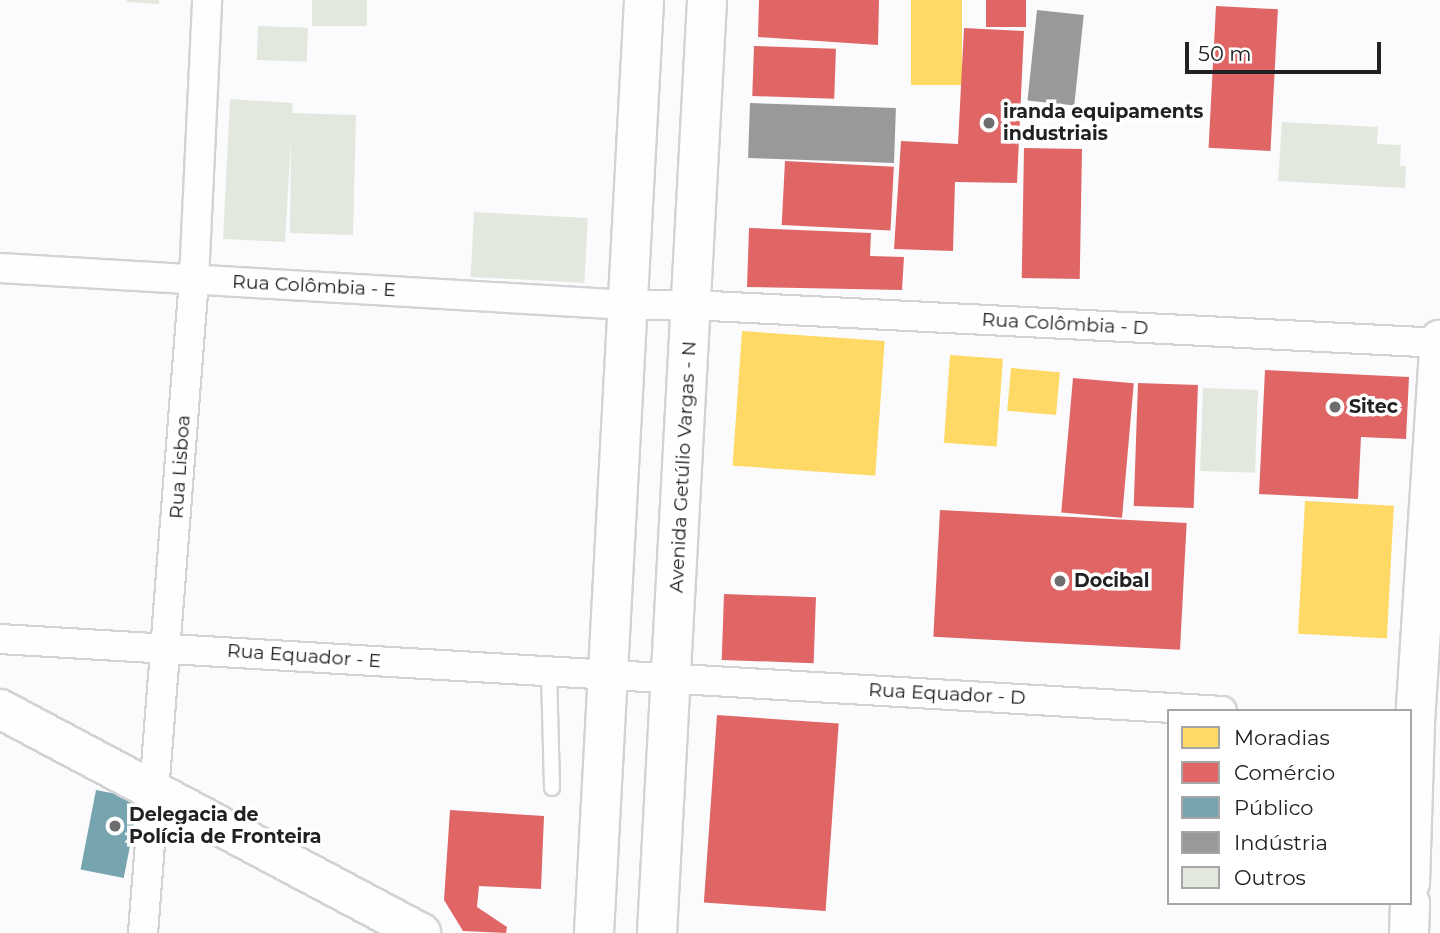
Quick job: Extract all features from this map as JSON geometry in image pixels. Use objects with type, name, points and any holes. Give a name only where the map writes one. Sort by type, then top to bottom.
[{"type":"street","name":"Rua Lisboa","points":[[143,933],[194,279],[207,0]]},
{"type":"street","points":[[594,933],[644,0]]},
{"type":"street","name":"Avenida Getúlio Vargas - N","points":[[657,933],[707,0]]},
{"type":"street","name":"Rua Colômbia - E","points":[[0,268],[628,305],[691,305]]},
{"type":"street","name":"Rua Colômbia - D","points":[[691,305],[1440,342]]},
{"type":"street","points":[[1412,776],[1413,722],[1440,342]]},
{"type":"street","name":"Rua Equador - E","points":[[0,639],[608,676]]},
{"type":"street","name":"Rua Equador - D","points":[[608,676],[1189,709]]},
{"type":"street","points":[[0,709],[421,933]]},
{"type":"street","points":[[1409,933],[1410,905]]},
{"type":"lane","points":[[549,672],[552,788]]},
{"type":"building: Moradias","points":[[911,0],[962,0],[962,85],[911,85]]},
{"type":"building: Moradias","points":[[742,331],[885,341],[875,476],[733,466]]},
{"type":"building: Moradias","points":[[950,355],[1003,359],[997,446],[944,443]]},
{"type":"building: Moradias","points":[[1011,368],[1060,372],[1056,415],[1007,411]]},
{"type":"building: Moradias","points":[[1305,501],[1394,506],[1387,638],[1298,634]]},
{"type":"building: Comércio","points":[[759,0],[879,0],[878,45],[758,37]]},
{"type":"building: Comércio","points":[[986,0],[1026,0],[1026,27],[986,27]]},
{"type":"building: Comércio","points":[[1216,6],[1278,9],[1270,151],[1209,148]]},
{"type":"building: Comércio","name":"iranda equipaments industriais","points":[[964,28],[1024,31],[1017,183],[955,182],[953,251],[894,249],[901,141],[958,144]]},
{"type":"building: Comércio","points":[[754,46],[836,49],[834,99],[752,96]]},
{"type":"building: Comércio","points":[[1024,148],[1082,149],[1080,279],[1022,278]]},
{"type":"building: Comércio","points":[[785,161],[894,167],[891,231],[782,225]]},
{"type":"building: Comércio","points":[[749,228],[871,233],[870,256],[904,257],[902,290],[747,287]]},
{"type":"building: Comércio","name":"Sitec","points":[[1265,370],[1409,377],[1406,439],[1361,437],[1358,499],[1259,494]]},
{"type":"building: Comércio","points":[[1073,378],[1134,383],[1122,518],[1061,512]]},
{"type":"building: Comércio","points":[[1138,383],[1198,385],[1194,508],[1134,506]]},
{"type":"building: Comércio","name":"Docibal","points":[[940,510],[1187,523],[1180,650],[933,637]]},
{"type":"building: Comércio","points":[[724,594],[816,597],[814,663],[722,660]]},
{"type":"building: Comércio","points":[[717,715],[839,724],[826,911],[704,903]]},
{"type":"building: Comércio","points":[[450,810],[544,816],[541,889],[479,886],[477,907],[507,927],[506,933],[463,931],[444,900]]},
{"type":"building: Público","points":[[96,790],[139,798],[124,878],[81,870]]},
{"type":"building: Indústria","points":[[1037,10],[1084,15],[1074,105],[1027,101]]},
{"type":"building: Indústria","points":[[750,103],[896,108],[894,163],[748,158]]},
{"type":"building: Outros","points":[[159,0],[159,4],[127,2]]},
{"type":"building: Outros","points":[[312,0],[367,0],[367,26],[312,26]]},
{"type":"building: Outros","points":[[258,26],[308,28],[307,62],[257,60]]},
{"type":"building: Outros","points":[[230,99],[293,103],[292,113],[356,115],[353,235],[290,233],[291,140],[285,242],[223,239]]},
{"type":"building: Outros","points":[[1282,122],[1378,127],[1377,144],[1401,145],[1400,166],[1406,166],[1405,188],[1278,181]]},
{"type":"building: Outros","points":[[474,212],[588,218],[584,283],[471,277]]},
{"type":"building: Outros","points":[[1203,388],[1258,390],[1255,473],[1200,471]]},
{"type":"place","name":"iranda equipaments industriais","points":[[989,123]]},
{"type":"place","name":"Sitec","points":[[1335,407]]},
{"type":"place","name":"Docibal","points":[[1060,581]]},
{"type":"place","name":"Delegacia de Polícia de Fronteira","points":[[115,826]]}]
